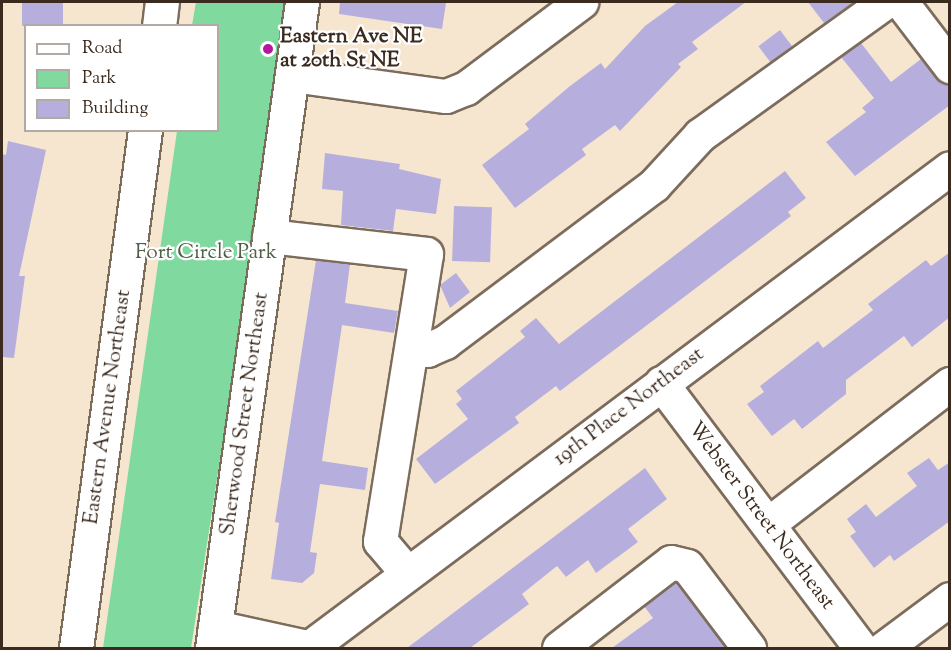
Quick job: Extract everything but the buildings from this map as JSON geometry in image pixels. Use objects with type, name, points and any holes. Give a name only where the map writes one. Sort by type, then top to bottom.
[{"type":"street","points":[[159,24],[162,2]]},
{"type":"street","name":"Sherwood Street Northeast","points":[[214,638],[302,2]]},
{"type":"street","points":[[291,75],[446,96],[466,88],[581,2]]},
{"type":"street","points":[[414,348],[427,350],[454,335],[654,185],[700,135],[885,2]]},
{"type":"street","points":[[901,2],[950,66]]},
{"type":"street","name":"Eastern Avenue Northeast","points":[[76,648],[145,132]]},
{"type":"street","name":"19th Place Northeast","points":[[310,648],[950,168]]},
{"type":"street","points":[[269,237],[426,254],[414,348],[380,541],[407,573]]},
{"type":"street","name":"Webster Street Northeast","points":[[661,383],[861,648]]},
{"type":"street","points":[[768,524],[950,384]]},
{"type":"street","points":[[559,648],[671,562],[687,566],[749,648]]},
{"type":"street","points":[[884,648],[950,599]]},
{"type":"street","points":[[214,638],[310,648]]},
{"type":"green space","name":"Fort Circle Park","points":[[196,2],[286,2],[251,258],[191,648],[103,648],[177,132],[219,132],[219,24],[192,24]]},
{"type":"place","name":"Eastern Ave NE at 20th St NE","points":[[268,49]]}]
